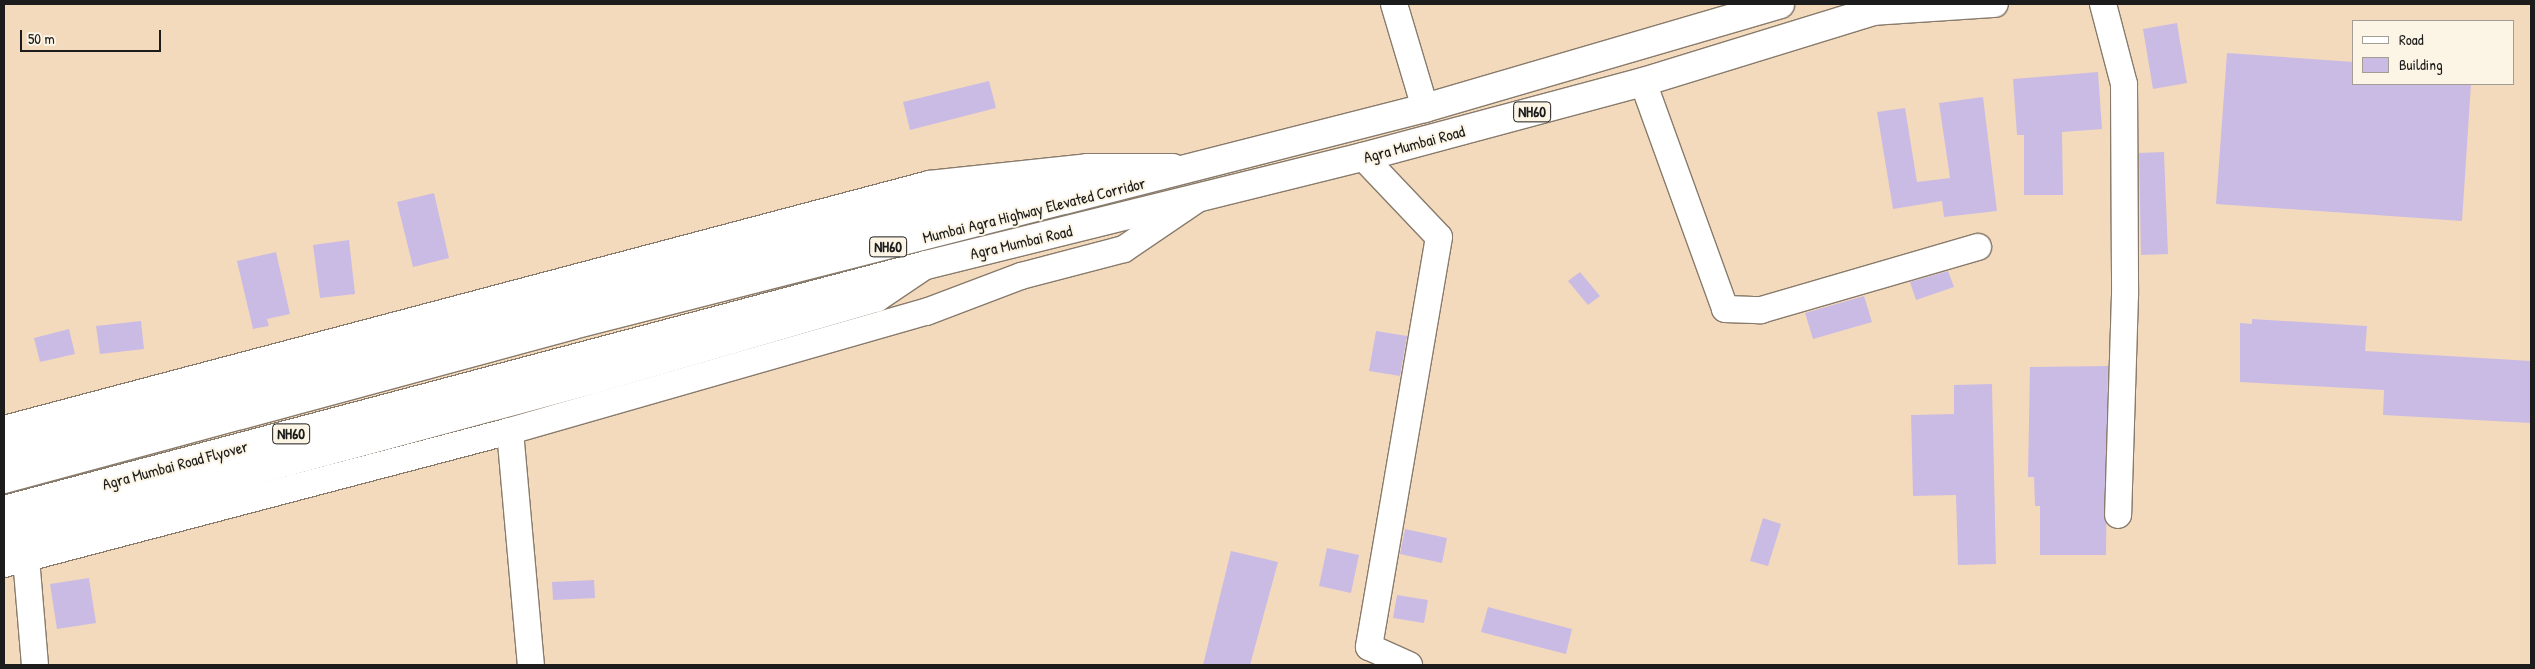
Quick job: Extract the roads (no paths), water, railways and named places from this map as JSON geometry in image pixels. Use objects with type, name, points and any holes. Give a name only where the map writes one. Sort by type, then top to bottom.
[{"type":"main road","name":"Agra Mumbai Road","points":[[1204,166],[1425,108],[1780,4]]},
{"type":"main road","name":"Agra Mumbai Road","points":[[926,265],[1196,200],[1643,82],[1897,4]]},
{"type":"main road","name":"Mumbai Agra Highway Elevated Corridor","points":[[573,325],[1123,188],[1204,166]]},
{"type":"main road","points":[[4,455],[918,213],[1065,185],[1123,188]]},
{"type":"main road","name":"Mumbai Agra Highway Elevated Corridor","points":[[578,358],[926,265]]},
{"type":"main road","points":[[4,538],[572,386],[876,298],[926,265]]},
{"type":"main road","name":"Agra Mumbai Road Flyover","points":[[4,479],[573,325]]},
{"type":"main road","name":"Agra Mumbai Road Flyover","points":[[4,510],[578,358]]},
{"type":"street","points":[[1394,4],[1425,108]]},
{"type":"street","points":[[1866,12],[1995,4]]},
{"type":"street","points":[[2103,4],[2124,84],[2125,295],[2118,515]]},
{"type":"street","points":[[1643,82],[1725,310],[1761,310],[1978,247]]},
{"type":"street","points":[[1363,157],[1439,237],[1366,656],[1409,665]]},
{"type":"street","points":[[4,429],[929,184],[1087,167],[1204,166]]},
{"type":"street","points":[[35,665],[15,562],[510,431],[926,312],[1021,276],[1124,249],[1196,200]]},
{"type":"street","points":[[510,431],[531,665]]}]
